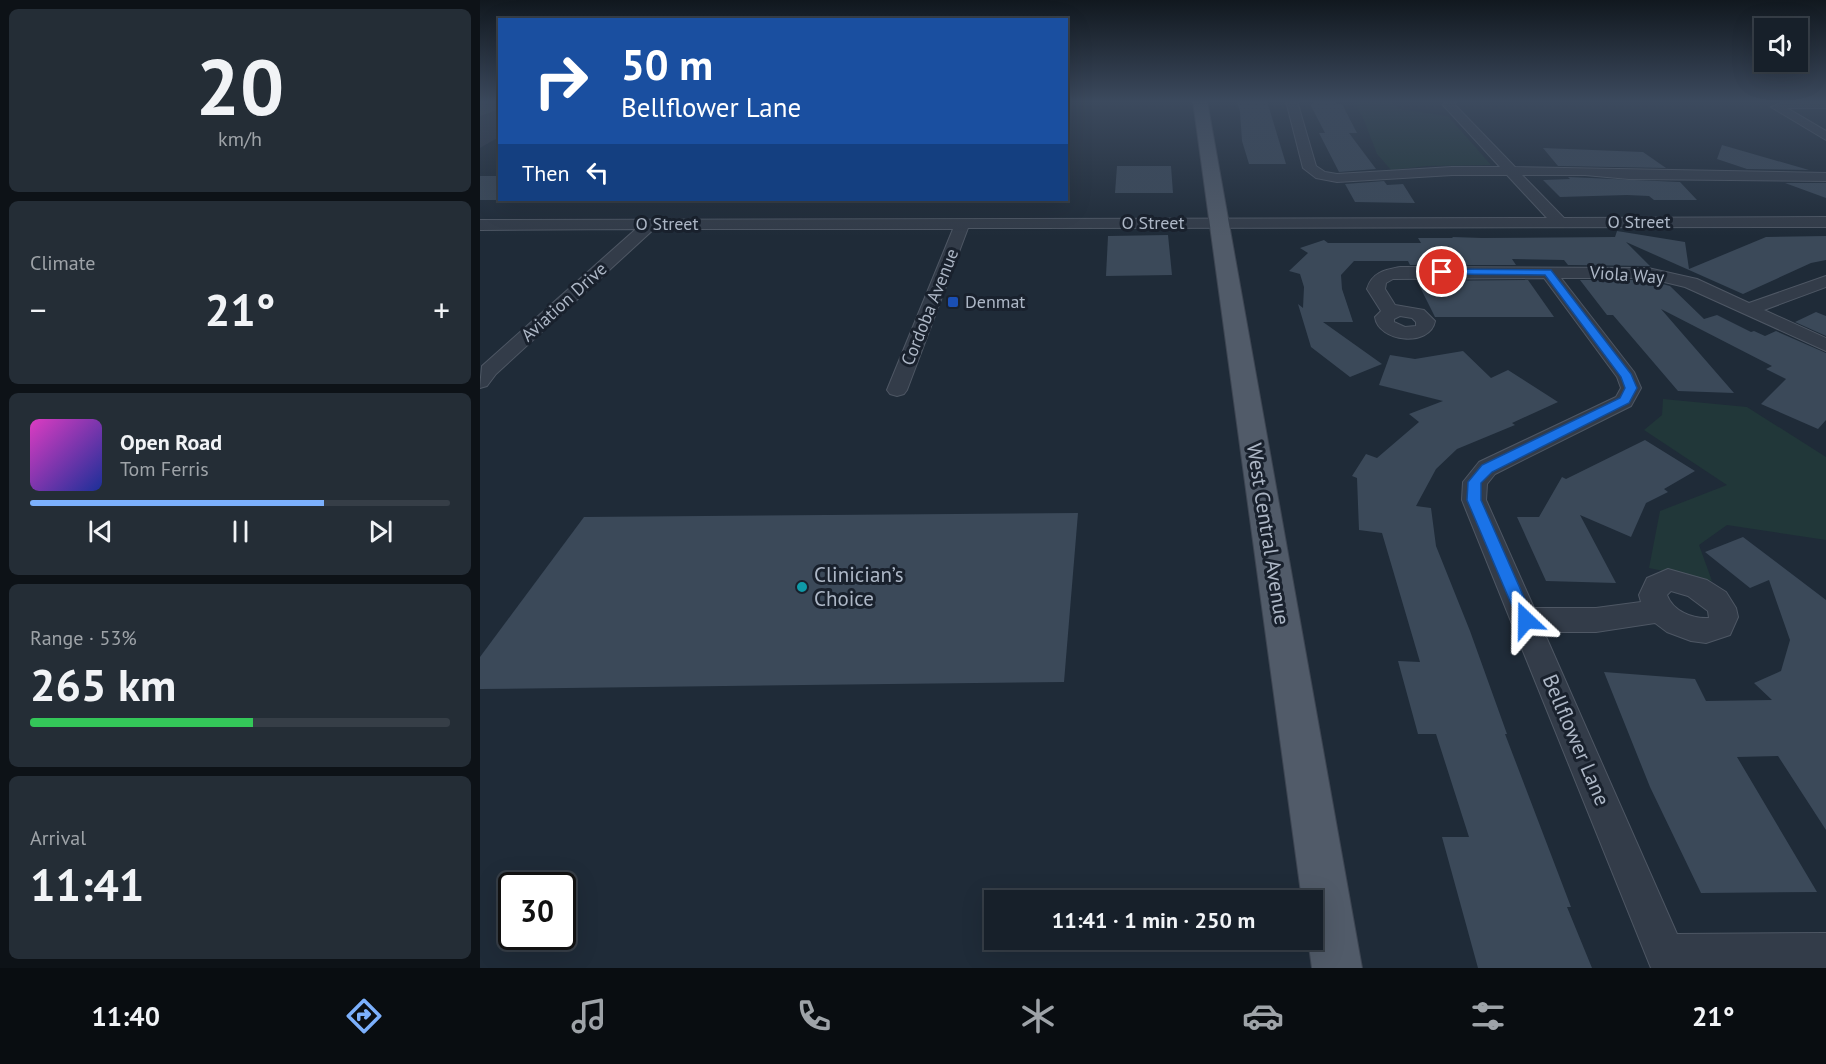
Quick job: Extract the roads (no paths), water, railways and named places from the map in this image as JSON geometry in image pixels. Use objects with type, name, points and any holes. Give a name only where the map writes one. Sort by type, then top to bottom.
[{"type":"main road","name":"West Central Avenue","points":[[1207,146],[1337,968]]},
{"type":"street","points":[[1304,146],[1310,168],[1314,172],[1329,177],[1511,171],[1826,177]]},
{"type":"street","points":[[1488,146],[1558,221]]},
{"type":"street","points":[[1699,164],[1716,176]]},
{"type":"street","name":"O Street","points":[[480,225],[1826,222]]},
{"type":"street","name":"Aviation Drive","points":[[480,382],[489,370],[651,224]]},
{"type":"street","name":"Cordoba Avenue","points":[[897,390],[963,224]]},
{"type":"street","name":"Viola Way","points":[[1390,312],[1376,289],[1378,281],[1387,275],[1400,272],[1632,272],[1668,276],[1691,283],[1826,345]]},
{"type":"street","name":"Bellflower Lane","points":[[1548,272],[1627,376],[1631,388],[1624,401],[1487,468],[1475,482],[1474,500],[1668,961]]},
{"type":"street","points":[[1750,309],[1826,281]]},
{"type":"street","points":[[1526,620],[1596,620],[1660,611]]},
{"type":"street","points":[[1668,961],[1826,953]]},
{"type":"place","name":"Denmat","points":[[953,302]]},
{"type":"place","name":"Clinician’s Choice","points":[[802,587]]}]
